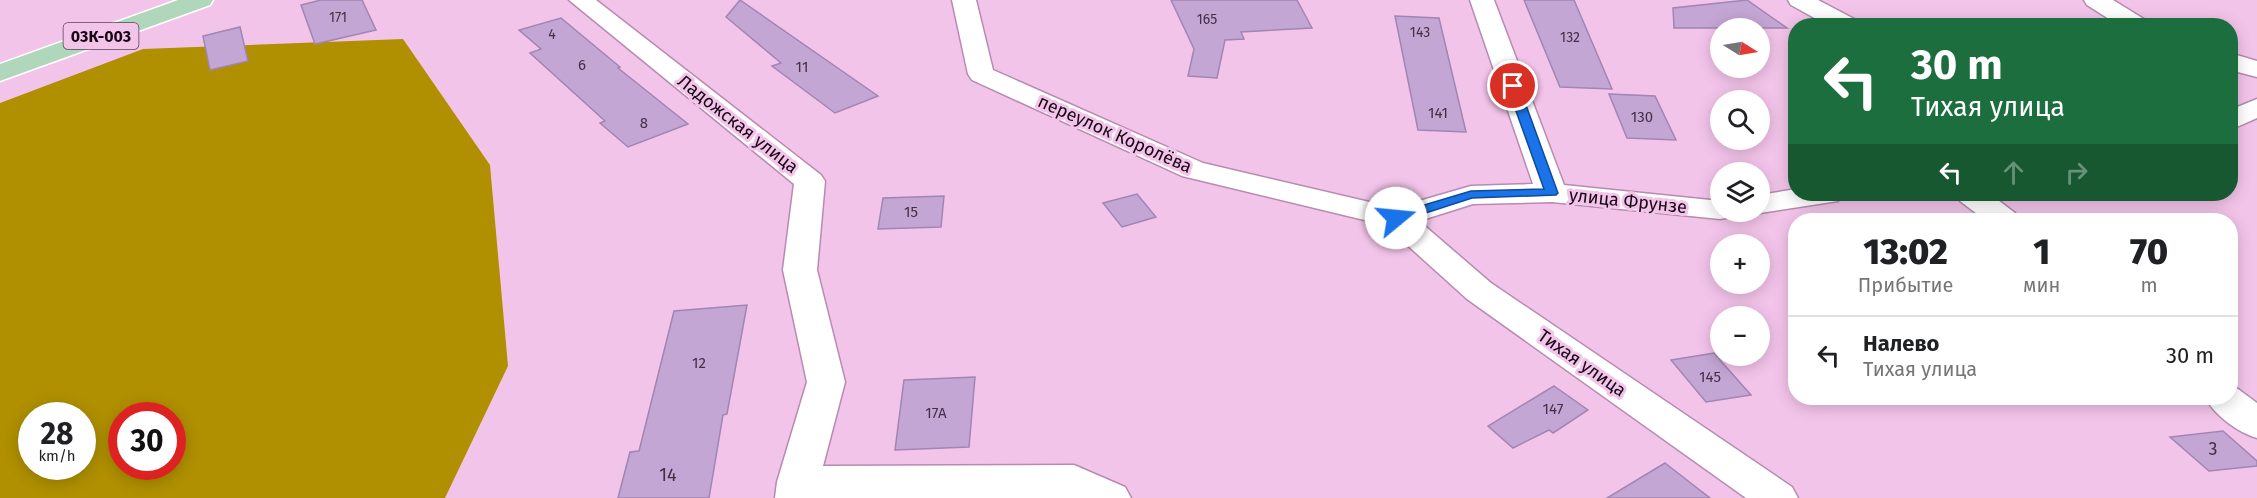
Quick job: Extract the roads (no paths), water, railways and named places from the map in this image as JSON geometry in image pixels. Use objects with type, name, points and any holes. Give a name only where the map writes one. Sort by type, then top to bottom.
[{"type":"main road","name":"03К-003","points":[[0,73],[201,0]]},
{"type":"street","name":"Ладожская улица","points":[[581,0],[810,181],[800,270],[826,382],[797,490]]},
{"type":"street","name":"переулок Королёва","points":[[964,0],[981,74],[1193,170],[1396,218]]},
{"type":"street","points":[[1482,0],[1552,193]]},
{"type":"street","points":[[1800,0],[1834,18]]},
{"type":"street","points":[[2096,0],[2125,18]]},
{"type":"street","points":[[2238,63],[2257,69]]},
{"type":"street","points":[[2238,118],[2257,107]]},
{"type":"street","name":"улица Фрунзе","points":[[1396,218],[1471,195],[1552,193],[1710,209]]},
{"type":"street","points":[[1770,203],[1788,200]]},
{"type":"street","points":[[1980,201],[1995,213]]},
{"type":"street","name":"Тихая улица","points":[[1396,218],[1479,291],[1777,498]]},
{"type":"street","points":[[2233,405],[2257,424]]},
{"type":"street","points":[[797,490],[1074,481],[1110,498]]}]
